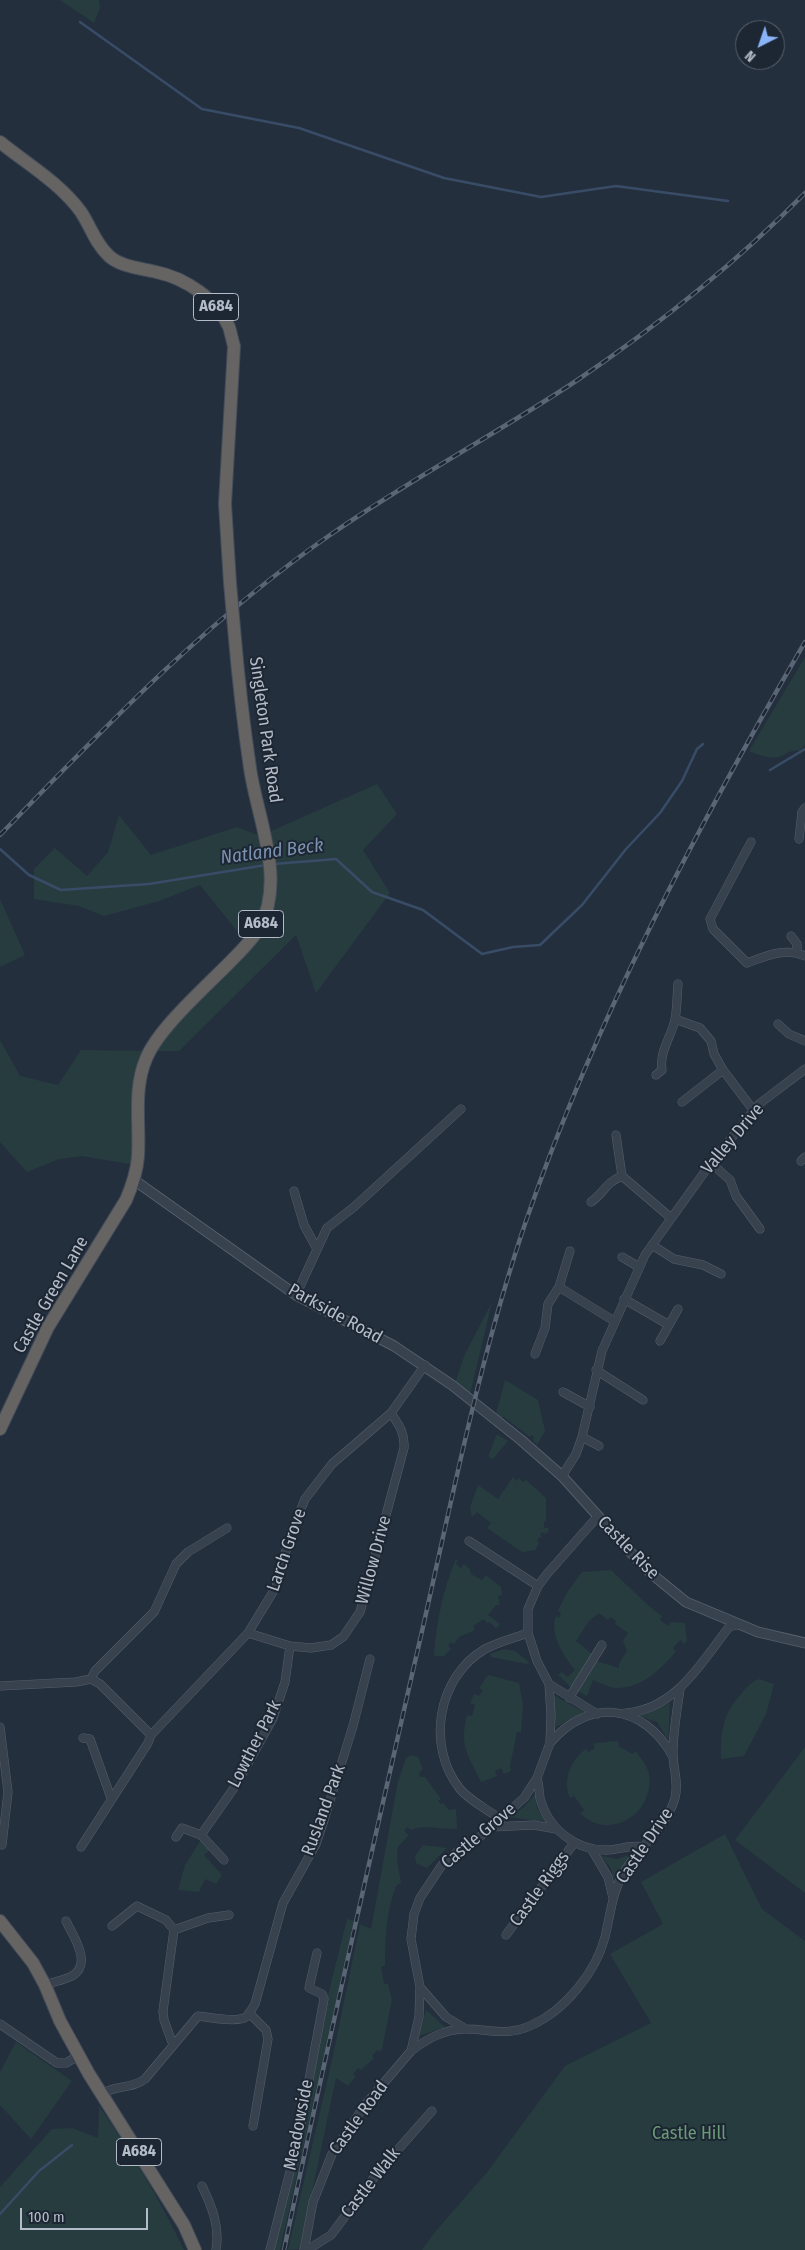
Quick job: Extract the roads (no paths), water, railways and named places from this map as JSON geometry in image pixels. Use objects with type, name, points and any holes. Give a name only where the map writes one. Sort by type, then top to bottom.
[{"type":"highway","name":"Singleton Park Road","points":[[0,142],[61,190],[81,212],[97,243],[111,258],[127,265],[167,274],[192,286],[217,308],[229,327],[234,346],[225,504],[234,628],[250,769],[269,859],[268,904],[260,927],[246,945],[175,1019],[150,1051],[141,1072],[138,1091],[138,1158],[134,1180]]},
{"type":"highway","name":"Castle Green Lane","points":[[0,1428],[48,1327],[114,1222],[134,1180]]},
{"type":"highway","name":"A684","points":[[0,1920],[33,1963],[78,2056],[184,2225],[195,2250]]},
{"type":"street","points":[[799,839],[802,812],[805,808]]},
{"type":"street","points":[[751,842],[710,919],[713,930],[746,963],[774,952],[797,952],[805,956]]},
{"type":"street","points":[[791,936],[797,944],[797,952]]},
{"type":"street","points":[[656,1075],[662,1070],[660,1058],[668,1043],[675,1019],[678,984]]},
{"type":"street","points":[[675,1019],[700,1028],[711,1041],[714,1054],[723,1070],[754,1111]]},
{"type":"street","points":[[778,1024],[789,1034],[805,1041]]},
{"type":"street","points":[[682,1102],[723,1070]]},
{"type":"street","name":"Valley Drive","points":[[562,1476],[576,1454],[590,1407],[596,1370],[614,1321],[639,1266],[711,1163],[759,1104],[804,1074]]},
{"type":"street","points":[[296,1295],[327,1228],[354,1208],[461,1109]]},
{"type":"street","points":[[616,1135],[622,1176],[671,1218]]},
{"type":"street","points":[[711,1163],[730,1180],[736,1196],[760,1229]]},
{"type":"street","points":[[591,1202],[598,1197],[607,1184],[622,1176]]},
{"type":"street","name":"Parkside Road","points":[[134,1180],[296,1295],[394,1346],[425,1365],[534,1451]]},
{"type":"street","points":[[294,1191],[304,1225],[317,1249]]},
{"type":"street","points":[[652,1245],[674,1259],[703,1265],[721,1274]]},
{"type":"street","points":[[535,1354],[542,1340],[548,1304],[559,1287],[570,1251]]},
{"type":"street","points":[[622,1257],[639,1266]]},
{"type":"street","points":[[559,1287],[614,1321]]},
{"type":"street","points":[[624,1299],[669,1325]]},
{"type":"street","points":[[660,1341],[678,1309]]},
{"type":"street","name":"Larch Grove","points":[[81,1847],[148,1743],[151,1735],[248,1634],[276,1587],[290,1536],[305,1499],[332,1464],[391,1413],[425,1365]]},
{"type":"street","points":[[596,1370],[643,1400]]},
{"type":"street","points":[[563,1392],[590,1407]]},
{"type":"street","name":"Willow Drive","points":[[248,1634],[290,1646],[311,1648],[330,1645],[343,1637],[360,1612],[404,1448],[402,1429],[391,1413]]},
{"type":"street","points":[[582,1437],[599,1446]]},
{"type":"street","name":"Castle Rise","points":[[534,1451],[562,1476],[653,1575],[673,1592],[700,1609],[738,1625]]},
{"type":"street","name":"Castle Grove","points":[[392,2074],[411,2051],[419,2017],[420,1987],[411,1939],[414,1914],[420,1898],[442,1865],[491,1828],[524,1798],[537,1778],[550,1743],[549,1684],[537,1662],[528,1633],[528,1609],[538,1586],[598,1516]]},
{"type":"street","points":[[92,1679],[95,1671],[154,1612],[176,1564],[188,1552],[227,1528]]},
{"type":"street","points":[[469,1541],[538,1586]]},
{"type":"street","points":[[738,1625],[758,1632],[805,1643]]},
{"type":"street","name":"Castle Drive","points":[[624,1713],[649,1709],[680,1690],[729,1627],[738,1625]]},
{"type":"street","points":[[500,1819],[462,1791],[448,1772],[443,1759],[440,1726],[444,1702],[449,1689],[474,1658],[485,1650],[528,1633]]},
{"type":"street","points":[[597,1714],[570,1698],[602,1645]]},
{"type":"street","name":"Lowther Park","points":[[201,1835],[236,1784],[273,1718],[285,1682],[290,1646]]},
{"type":"street","name":"Rusland Park","points":[[249,2013],[255,2004],[283,1903],[316,1844],[352,1726],[370,1658]]},
{"type":"street","points":[[0,1686],[76,1682],[92,1679],[100,1684],[151,1735]]},
{"type":"street","name":"Castle Grove","points":[[549,1684],[570,1698]]},
{"type":"street","name":"Castle Drive","points":[[411,2051],[438,2034],[466,2029],[493,2032],[519,2030],[545,2018],[564,2003],[588,1975],[598,1958],[605,1939],[613,1898],[622,1875],[642,1847],[665,1821],[672,1809],[676,1795],[677,1776],[673,1756],[674,1721],[680,1690]]},
{"type":"street","points":[[550,1743],[579,1718],[597,1714],[624,1713],[645,1722],[655,1730],[673,1756]]},
{"type":"street","points":[[0,1727],[8,1792],[2,1846]]},
{"type":"street","points":[[83,1738],[90,1739],[111,1798]]},
{"type":"street","points":[[537,1778],[540,1798],[547,1815],[556,1829],[574,1843],[592,1850],[618,1850],[642,1847]]},
{"type":"street","points":[[491,1828],[534,1824],[556,1829]]},
{"type":"street","points":[[176,1837],[182,1828],[201,1835],[224,1860]]},
{"type":"street","name":"Castle Riggs","points":[[506,1935],[574,1843]]},
{"type":"street","points":[[592,1850],[608,1877],[613,1898]]},
{"type":"street","points":[[112,1926],[137,1906],[166,1920],[174,1930],[163,2011],[164,2020],[173,2044]]},
{"type":"street","points":[[174,1930],[208,1918],[229,1915]]},
{"type":"street","points":[[45,1985],[72,1976],[82,1963],[81,1952],[66,1921]]},
{"type":"street","name":"Meadowside","points":[[270,2250],[297,2144],[324,1999],[322,1994],[309,1988],[317,1953]]},
{"type":"street","points":[[420,1987],[446,2017],[466,2029]]},
{"type":"street","points":[[102,2094],[109,2089],[140,2083],[198,2016],[238,2020],[249,2013],[266,2030],[268,2039],[252,2126]]},
{"type":"street","points":[[0,2024],[57,2063],[66,2063],[78,2056]]},
{"type":"street","name":"Castle Road","points":[[305,2250],[313,2202],[332,2154],[365,2105],[392,2074]]},
{"type":"street","name":"Castle Walk","points":[[305,2250],[331,2235],[378,2170],[432,2111]]},
{"type":"street","points":[[202,2186],[216,2220],[218,2237],[216,2250]]},
{"type":"waterway","points":[[80,22],[202,109],[299,128],[444,178],[541,197],[616,186],[728,201]]},
{"type":"waterway","name":"Natland Beck","points":[[274,864],[336,859],[372,892],[423,910],[482,954],[513,947],[540,945],[582,905],[626,849],[660,813],[682,781],[697,749],[703,744]]},
{"type":"waterway","name":"Natland Beck","points":[[770,770],[805,749]]},
{"type":"waterway","name":"Natland Beck","points":[[0,849],[29,875],[61,890],[149,884],[266,865]]},
{"type":"waterway","points":[[0,2214],[39,2171],[72,2145]]},
{"type":"railway","points":[[0,835],[118,715],[199,639],[241,603],[285,568],[360,515],[546,401],[606,360],[666,316],[724,269],[805,193]]},
{"type":"railway","points":[[284,2250],[465,1440],[509,1273],[555,1143],[618,995],[688,852],[805,642]]},
{"type":"park label","name":"Castle Hill","points":[[689,2134]]}]
